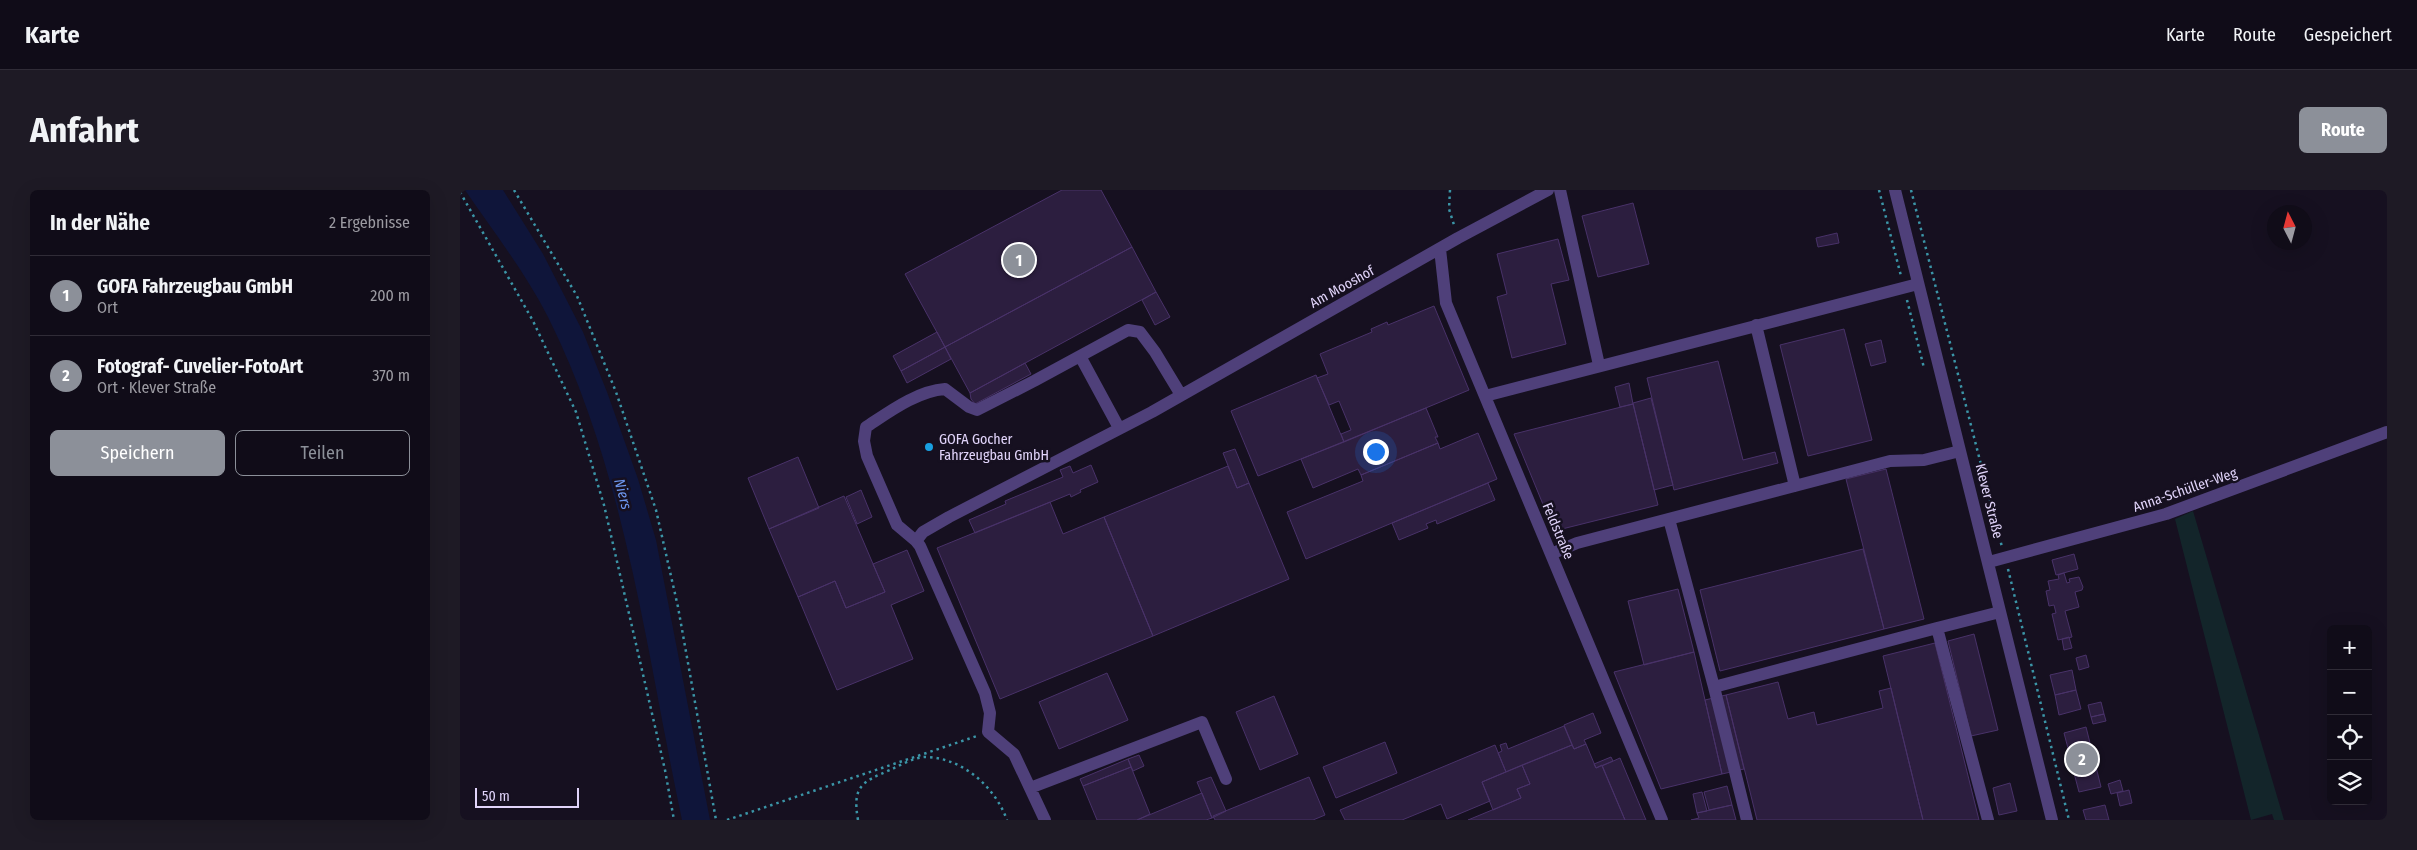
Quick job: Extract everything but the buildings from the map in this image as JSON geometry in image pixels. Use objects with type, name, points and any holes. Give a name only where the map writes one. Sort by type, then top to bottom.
[{"type":"street","name":"Am Mooshof","points":[[916,541],[923,532],[949,517],[1152,412],[1458,238],[1548,190]]},
{"type":"street","points":[[1560,190],[1599,365]]},
{"type":"street","name":"Klever Straße","points":[[1895,190],[1989,562],[2047,819]]},
{"type":"street","name":"Feldstraße","points":[[1440,249],[1446,303],[1662,820]]},
{"type":"street","points":[[1485,396],[1918,284]]},
{"type":"street","points":[[1756,325],[1795,486]]},
{"type":"street","points":[[1045,820],[1014,754],[988,732],[990,713],[985,693],[920,546],[897,525],[871,465],[864,441],[866,427],[896,408],[936,389],[945,389],[969,407],[977,410],[1128,330],[1140,332],[1155,352],[1181,396]]},
{"type":"street","points":[[1080,356],[1119,428]]},
{"type":"street","name":"Anna-Schüller-Weg","points":[[1989,562],[2166,514],[2387,432]]},
{"type":"street","points":[[1551,554],[1578,543],[1890,461],[1924,460],[1960,451]]},
{"type":"street","points":[[1669,519],[1714,687],[1746,820]]},
{"type":"street","points":[[1714,687],[2000,612]]},
{"type":"street","points":[[1938,628],[1988,820]]},
{"type":"street","points":[[1030,788],[1202,722],[1226,779]]},
{"type":"path","points":[[514,190],[577,296],[616,392],[656,510],[678,607],[716,820]]},
{"type":"path","points":[[1450,190],[1449,208],[1458,238]]},
{"type":"path","points":[[1911,190],[2069,820]]},
{"type":"path","points":[[460,192],[533,321],[576,412],[606,515],[665,770],[674,820]]},
{"type":"path","points":[[727,820],[988,732]]},
{"type":"path","points":[[858,820],[856,792],[864,782],[910,761],[926,757],[944,761],[970,771],[986,784],[1002,808],[1007,820]]},
{"type":"green space","points":[[2193,511],[2284,820],[2274,820],[2272,814],[2251,820],[2175,519]]},
{"type":"water","name":"Niers","points":[[465,190],[503,190],[543,254],[583,332],[607,392],[638,479],[656,540],[710,820],[682,820],[631,564],[597,438],[575,376],[539,300]]},
{"type":"place","name":"GOFA Fahrzeugbau GmbH","points":[[1019,260]]},
{"type":"place","name":"GOFA Gocher Fahrzeugbau GmbH","points":[[929,447]]},
{"type":"place","name":"Fotograf- Cuvelier-FotoArt","points":[[2082,759]]}]
